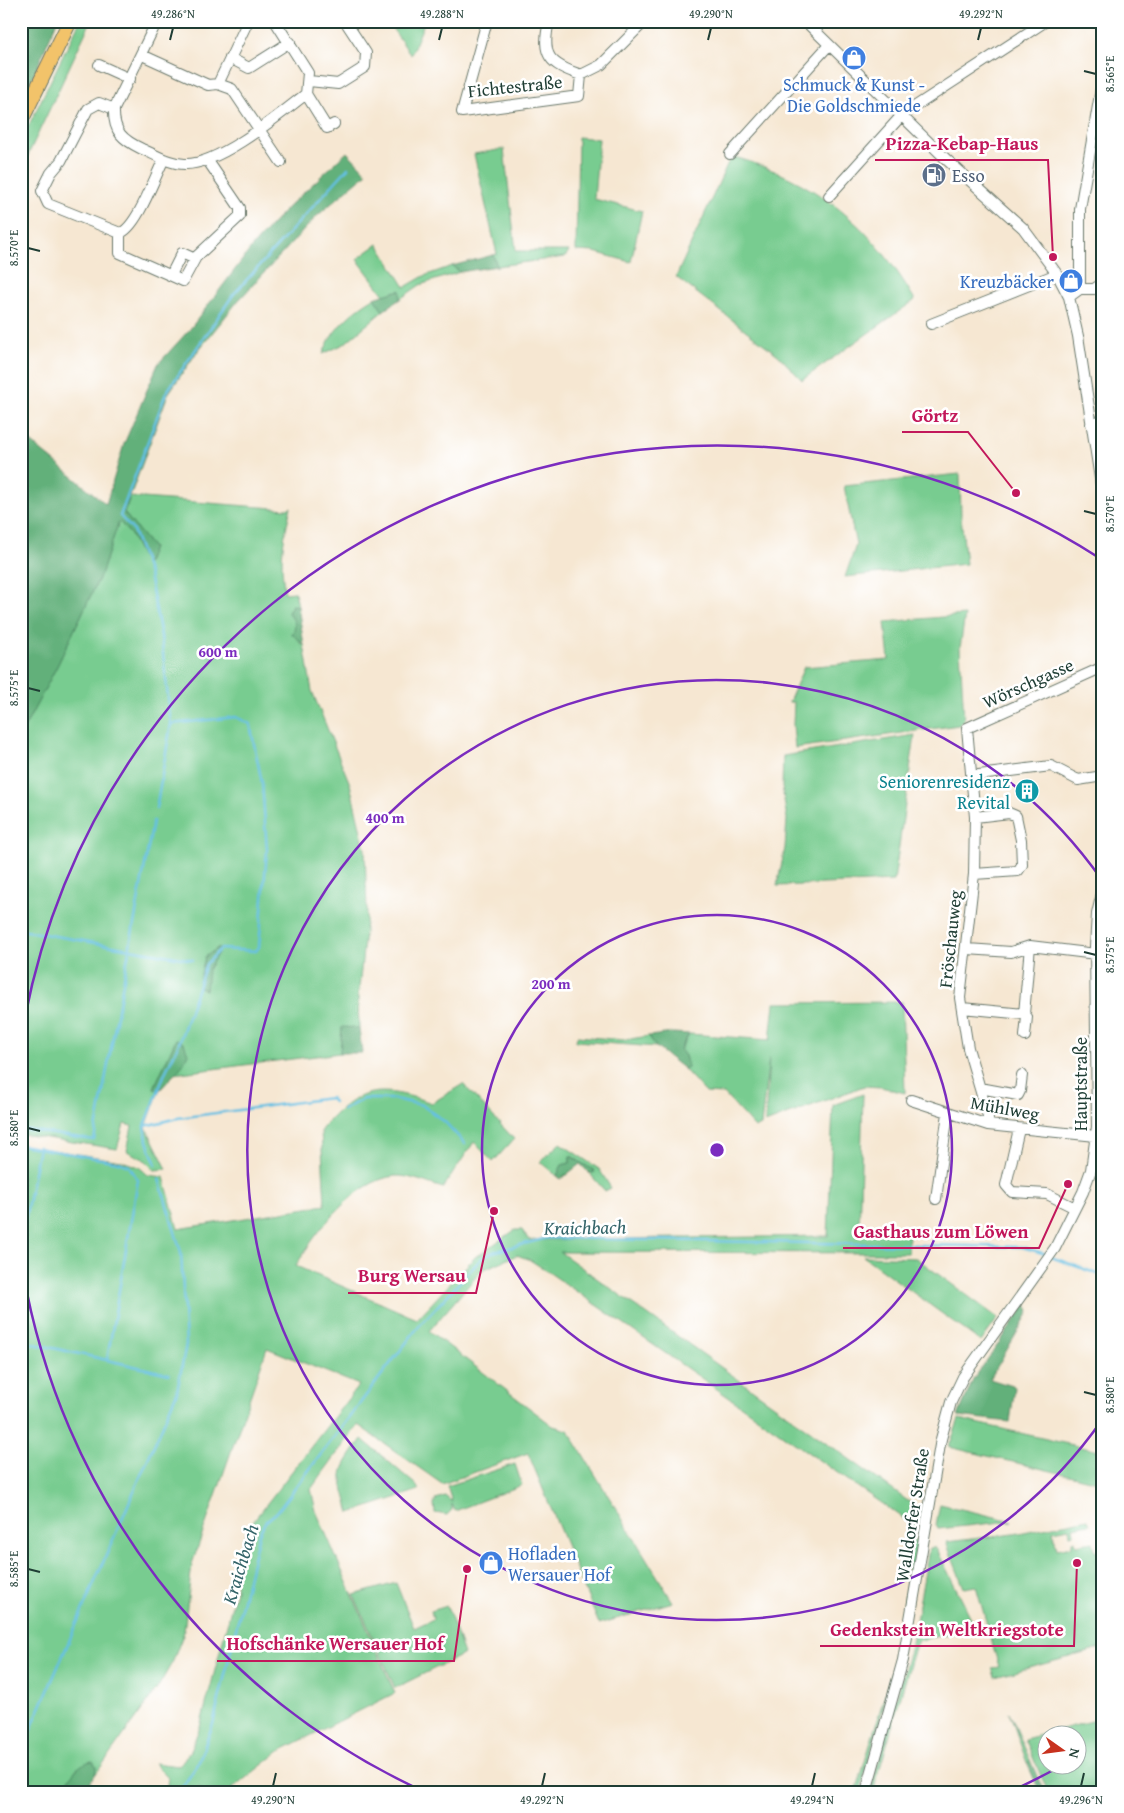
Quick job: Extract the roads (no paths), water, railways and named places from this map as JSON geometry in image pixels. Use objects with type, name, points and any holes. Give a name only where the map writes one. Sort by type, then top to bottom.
[{"type":"main road","points":[[21,121],[70,21]]},
{"type":"street","points":[[144,21],[156,24],[114,109],[114,120],[121,136],[164,159],[182,164],[208,161],[260,129],[306,94],[309,81],[308,73],[275,21]]},
{"type":"street","points":[[218,84],[248,21]]},
{"type":"street","points":[[309,81],[338,84],[365,67],[366,53],[345,21]]},
{"type":"street","name":"Fichtestraße","points":[[486,21],[462,112],[580,96],[581,75]]},
{"type":"street","points":[[549,21],[545,41],[549,56],[563,69],[581,75],[601,65],[645,21]]},
{"type":"street","points":[[806,21],[947,160],[1023,228],[1056,274],[1068,297],[1078,336],[1103,498]]},
{"type":"street","points":[[829,196],[902,114],[1046,21]]},
{"type":"street","points":[[230,58],[249,68],[290,42]]},
{"type":"street","points":[[730,154],[829,45]]},
{"type":"street","points":[[142,54],[208,85],[218,84],[232,89],[281,162]]},
{"type":"street","points":[[99,65],[130,80]]},
{"type":"street","points":[[1080,289],[1080,217],[1103,77]]},
{"type":"street","points":[[306,94],[327,128],[334,124]]},
{"type":"street","points":[[114,109],[99,103],[88,110],[61,162],[51,173],[42,191],[44,198],[54,208],[84,217],[120,232],[129,228],[133,222],[164,159]]},
{"type":"street","points":[[120,232],[120,253],[183,281],[195,259],[240,216],[240,208],[208,161]]},
{"type":"street","points":[[931,324],[1056,274]]},
{"type":"street","points":[[1068,297],[1080,289],[1094,288],[1103,283]]},
{"type":"street","points":[[1091,424],[1103,420]]},
{"type":"street","name":"Wörschgasse","points":[[967,728],[1103,667]]},
{"type":"street","name":"Fröschauweg","points":[[967,728],[975,818],[974,874],[960,998],[968,1048],[988,1116],[988,1125]]},
{"type":"street","points":[[971,776],[1051,766],[1078,780],[1103,776]]},
{"type":"street","name":"Fröschauweg","points":[[974,874],[1018,871],[1022,865],[1021,840],[1016,816],[1009,813],[975,818]]},
{"type":"street","name":"Hauptstraße","points":[[1042,1268],[1055,1248],[1075,1208],[1091,1170],[1096,1136],[1100,971],[1096,954],[1097,914],[1103,889]]},
{"type":"street","points":[[967,949],[1011,952],[1030,946],[1096,954]]},
{"type":"street","points":[[1025,1036],[1027,1017],[1024,1014],[1030,946]]},
{"type":"street","name":"Fröschauweg","points":[[962,1008],[1024,1014]]},
{"type":"street","points":[[980,1088],[1018,1095],[1022,1075]]},
{"type":"street","name":"Mühlweg","points":[[911,1100],[988,1125],[1096,1136]]},
{"type":"street","points":[[936,1199],[948,1113]]},
{"type":"street","points":[[1019,1129],[1006,1185],[1008,1189],[1012,1192],[1047,1194],[1075,1208]]},
{"type":"street","name":"Walldorfer Straße","points":[[866,1792],[905,1651],[946,1418],[963,1377],[1042,1268]]},
{"type":"waterway","points":[[171,724],[161,636],[149,574],[133,530],[120,516],[166,393],[233,295],[348,168]]},
{"type":"waterway","points":[[145,1126],[165,1073],[178,1046],[206,964],[220,949],[256,951],[259,947],[267,850],[262,783],[250,724],[236,717],[171,724],[156,809]]},
{"type":"waterway","points":[[21,1129],[94,1140],[153,821]]},
{"type":"waterway","points":[[21,930],[193,960]]},
{"type":"waterway","points":[[156,1165],[147,1141],[145,1126],[178,1118],[330,1098],[334,1102]]},
{"type":"waterway","points":[[343,1110],[363,1099],[394,1099],[422,1105],[445,1122],[465,1144]]},
{"type":"waterway","points":[[21,1145],[118,1162],[129,1166],[138,1180],[107,1360],[21,1341]]},
{"type":"waterway","points":[[21,1240],[39,1147]]},
{"type":"waterway","points":[[21,1752],[177,1392],[186,1344],[181,1252],[159,1179]]},
{"type":"waterway","name":"Kraichbach","points":[[179,1792],[198,1764],[213,1724],[259,1534],[265,1522],[277,1512],[419,1326],[481,1259],[493,1252],[547,1238],[1022,1247],[1046,1254]]},
{"type":"waterway","name":"Kraichbach","points":[[1051,1257],[1103,1276]]},
{"type":"waterway","points":[[107,1360],[169,1374]]},
{"type":"place","name":"Schmuck & Kunst - Die Goldschmiede","points":[[854,58]]},
{"type":"place","name":"Esso","points":[[934,175]]},
{"type":"place","name":"Pizza-Kebap-Haus","points":[[1053,257]]},
{"type":"place","name":"Kreuzbäcker","points":[[1071,281]]},
{"type":"place","name":"Görtz","points":[[1016,493]]},
{"type":"place","name":"Seniorenresidenz Revital","points":[[1027,791]]},
{"type":"place","name":"Gasthaus zum Löwen","points":[[1068,1184]]},
{"type":"place","name":"Burg Wersau","points":[[494,1211]]},
{"type":"place","name":"Hofladen Wersauer Hof","points":[[491,1563]]},
{"type":"place","name":"Gedenkstein Weltkriegstote","points":[[1077,1563]]},
{"type":"place","name":"Hofschänke Wersauer Hof","points":[[467,1569]]}]
